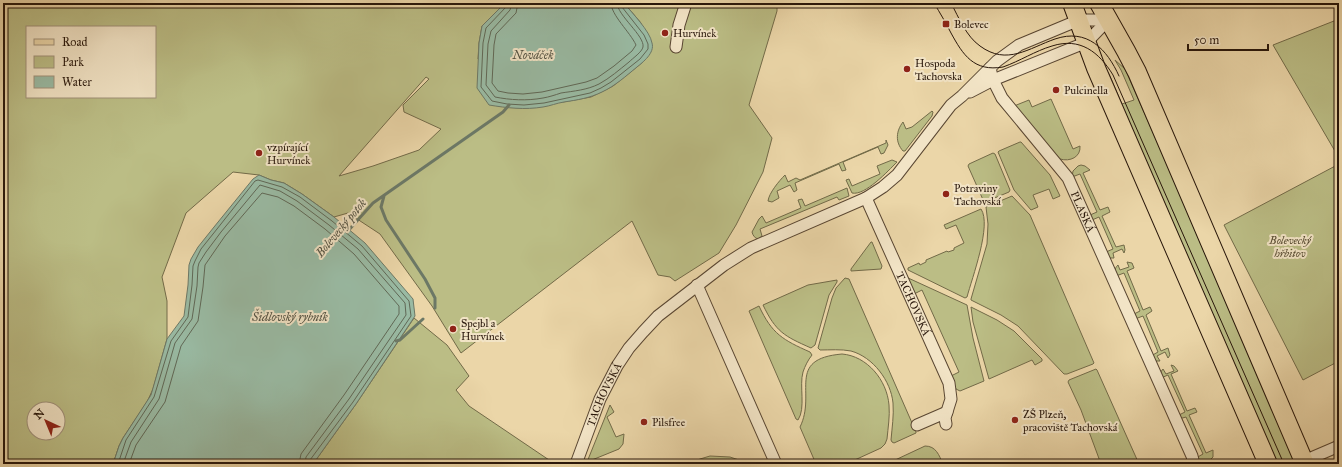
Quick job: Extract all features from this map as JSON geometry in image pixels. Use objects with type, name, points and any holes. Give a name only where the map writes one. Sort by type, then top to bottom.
[{"type":"main road","points":[[1072,3],[1104,86],[1268,464]]},
{"type":"main road","points":[[1099,3],[1137,72],[1305,463]]},
{"type":"street","points":[[676,48],[679,25],[686,3]]},
{"type":"street","points":[[990,68],[1004,55],[1019,45],[1079,20],[1108,20]]},
{"type":"street","points":[[1087,42],[1108,20]]},
{"type":"street","name":"TACHOVSKÁ","points":[[962,96],[993,80],[1087,42]]},
{"type":"street","name":"TACHOVSKÁ","points":[[576,464],[600,399],[617,366],[629,348],[658,316],[724,265],[751,248],[866,198],[883,187],[897,175],[942,115],[990,68]]},
{"type":"street","name":"PLASKÁ","points":[[990,68],[993,80],[1002,98],[1068,178],[1192,456],[1194,464]]},
{"type":"street","name":"TACHOVSKÁ","points":[[866,198],[949,384],[951,399],[945,418],[946,424]]},
{"type":"street","points":[[697,285],[776,464]]},
{"type":"street","points":[[917,425],[947,412]]},
{"type":"street","points":[[1305,463],[1339,446]]},
{"type":"green space","points":[[3,3],[505,3],[482,26],[478,59],[563,102],[591,97],[613,86],[643,62],[641,23],[624,3],[777,3],[777,11],[749,105],[772,138],[763,172],[736,225],[719,253],[675,281],[670,277],[658,275],[632,221],[461,353],[432,306],[380,234],[348,213],[334,217],[284,183],[259,175],[233,172],[186,213],[162,277],[167,301],[167,339],[153,389],[147,402],[119,446],[113,464],[3,464]],"holes":[[[426,77],[429,79],[403,105],[404,112],[441,129],[419,150],[339,176]]]},
{"type":"green space","points":[[1339,19],[1339,158],[1273,45]]},
{"type":"green space","points":[[1115,60],[1125,69],[1299,464],[1276,464],[1106,70],[1122,104],[1134,100]]},
{"type":"green space","points":[[1051,99],[1073,149],[1080,146],[1079,153],[1074,158],[1067,160],[1060,159],[1014,106],[1029,100],[1032,107]]},
{"type":"green space","points":[[932,111],[932,116],[905,151],[903,151],[900,148],[897,136],[903,122],[906,129],[912,127]]},
{"type":"green space","points":[[886,140],[888,145],[884,153],[881,154],[878,147],[843,162],[846,170],[842,171],[839,164],[795,183],[797,190],[794,192],[790,185],[777,191],[779,198],[772,202],[768,201],[772,191],[785,175],[788,182],[796,178],[800,180],[886,143]]},
{"type":"green space","points":[[1020,142],[1050,175],[1060,196],[1053,199],[1049,189],[1033,195],[1038,207],[1031,210],[1014,190],[998,152]]},
{"type":"green space","points":[[993,153],[995,154],[1010,190],[1009,192],[984,202],[968,166],[969,164]]},
{"type":"green space","points":[[892,160],[897,162],[870,187],[857,193],[852,193],[846,180],[849,179],[852,186],[880,174],[877,166]]},
{"type":"green space","name":"Bolevecký hřbitov","points":[[1339,164],[1339,361],[1303,380],[1224,225]]},
{"type":"green space","points":[[1081,165],[1090,170],[1083,173],[1100,210],[1108,207],[1110,212],[1102,216],[1116,247],[1124,245],[1124,253],[1122,249],[1113,253],[1114,258],[1110,258],[1106,252],[1113,249],[1099,217],[1092,220],[1090,215],[1097,212],[1080,174],[1072,177],[1073,171]]},
{"type":"green space","points":[[847,188],[849,196],[839,200],[837,197],[760,229],[762,236],[758,239],[753,235],[752,232],[762,216],[766,223],[801,208],[798,200],[802,199],[805,206]]},
{"type":"green space","points":[[1012,196],[1030,215],[1094,363],[1093,364],[1064,374],[1018,326],[1001,315],[971,300],[987,244],[988,224],[986,207]]},
{"type":"green space","points":[[981,209],[984,217],[983,239],[967,297],[965,298],[908,270],[908,268],[919,263],[920,265],[926,262],[926,260],[947,251],[954,250],[954,248],[964,243],[956,225],[946,229],[944,225]]},
{"type":"green space","points":[[871,242],[882,266],[881,269],[851,271],[851,269]]},
{"type":"green space","points":[[1127,262],[1132,263],[1134,268],[1127,271],[1143,310],[1150,307],[1152,311],[1146,315],[1161,351],[1168,348],[1170,355],[1168,358],[1165,352],[1157,356],[1160,361],[1155,361],[1151,356],[1158,352],[1143,316],[1135,319],[1134,314],[1140,311],[1124,273],[1116,276],[1115,270],[1117,266],[1118,265],[1120,270],[1129,267]]},
{"type":"green space","points":[[906,277],[967,305],[973,338],[984,381],[960,391],[956,389],[951,376],[959,372],[922,290],[914,294]]},
{"type":"green space","points":[[845,278],[849,279],[916,432],[894,443],[891,440],[893,412],[892,395],[885,378],[880,371],[867,359],[851,351],[820,350],[818,348],[832,298],[836,288]]},
{"type":"green space","points":[[837,280],[829,295],[815,345],[811,348],[794,340],[782,332],[772,321],[763,305],[808,285]]},
{"type":"green space","points":[[759,306],[764,316],[779,335],[792,344],[810,352],[812,355],[803,372],[802,409],[798,420],[796,419],[749,311]]},
{"type":"green space","points":[[971,307],[997,320],[1014,331],[1042,359],[1042,361],[1035,365],[1032,360],[989,379],[973,322]]},
{"type":"green space","points":[[414,318],[447,345],[469,376],[456,390],[469,406],[555,464],[313,464],[356,404]]},
{"type":"green space","points":[[842,354],[860,359],[880,378],[889,405],[887,439],[881,448],[846,464],[816,464],[800,427],[806,402],[806,380],[808,370],[814,363],[825,357]]},
{"type":"green space","points":[[1171,365],[1178,371],[1171,374],[1187,411],[1195,408],[1197,412],[1189,415],[1206,453],[1213,450],[1213,457],[1208,462],[1201,462],[1196,458],[1203,454],[1186,417],[1179,419],[1177,416],[1185,412],[1168,375],[1161,378],[1160,373],[1163,369],[1166,374],[1174,371]]},
{"type":"green space","points":[[1096,369],[1139,464],[1101,464],[1081,410],[1068,382],[1069,380]]},
{"type":"green space","points":[[610,405],[614,412],[607,417],[616,437],[624,434],[623,444],[619,449],[587,462]]},
{"type":"green space","points":[[925,446],[929,446],[934,449],[943,464],[890,464],[893,461]]},
{"type":"green space","points":[[710,456],[730,457],[751,464],[688,464]]},
{"type":"water","name":"Nováček","points":[[505,3],[624,3],[651,38],[652,50],[645,60],[620,81],[607,90],[593,96],[536,108],[516,108],[489,105],[477,88],[479,43],[482,26]]},
{"type":"water","name":"Šidlovský rybník","points":[[259,175],[284,183],[302,194],[334,217],[365,243],[413,299],[415,316],[356,404],[313,464],[113,464],[123,438],[151,395],[167,339],[184,316],[189,265],[191,259],[198,247],[214,227],[253,179]]},
{"type":"waterway","name":"Bolevecký potok","points":[[347,232],[373,203],[503,112],[509,105]]},
{"type":"waterway","points":[[384,196],[381,207],[386,220],[425,279],[435,298],[435,308]]},
{"type":"waterway","points":[[396,341],[400,340],[423,319]]},
{"type":"tram line","points":[[934,3],[955,41],[965,55],[977,64],[984,67],[1003,67],[1046,48],[1062,44],[1080,45],[1088,48],[1108,67],[1113,75],[1284,464]]},
{"type":"tram line","points":[[951,3],[963,26],[971,37],[980,46],[990,52],[999,55],[1009,55],[1055,39],[1066,36],[1077,36],[1094,43],[1102,50],[1114,66],[1119,76]]},
{"type":"place","name":"Bolevec","points":[[946,24]]},
{"type":"place","name":"Hurvínek","points":[[665,33]]},
{"type":"place","name":"Hospoda Tachovska","points":[[907,69]]},
{"type":"place","name":"Pulcinella","points":[[1056,90]]},
{"type":"place","name":"vzpírající Hurvínek","points":[[259,153]]},
{"type":"place","name":"Potraviny Tachovská","points":[[946,194]]},
{"type":"place","name":"Spejbl a Hurvínek","points":[[453,329]]},
{"type":"place","name":"ZŠ Plzeň, pracoviště Tachovská","points":[[1015,420]]},
{"type":"place","name":"Pilsfree","points":[[644,422]]}]
